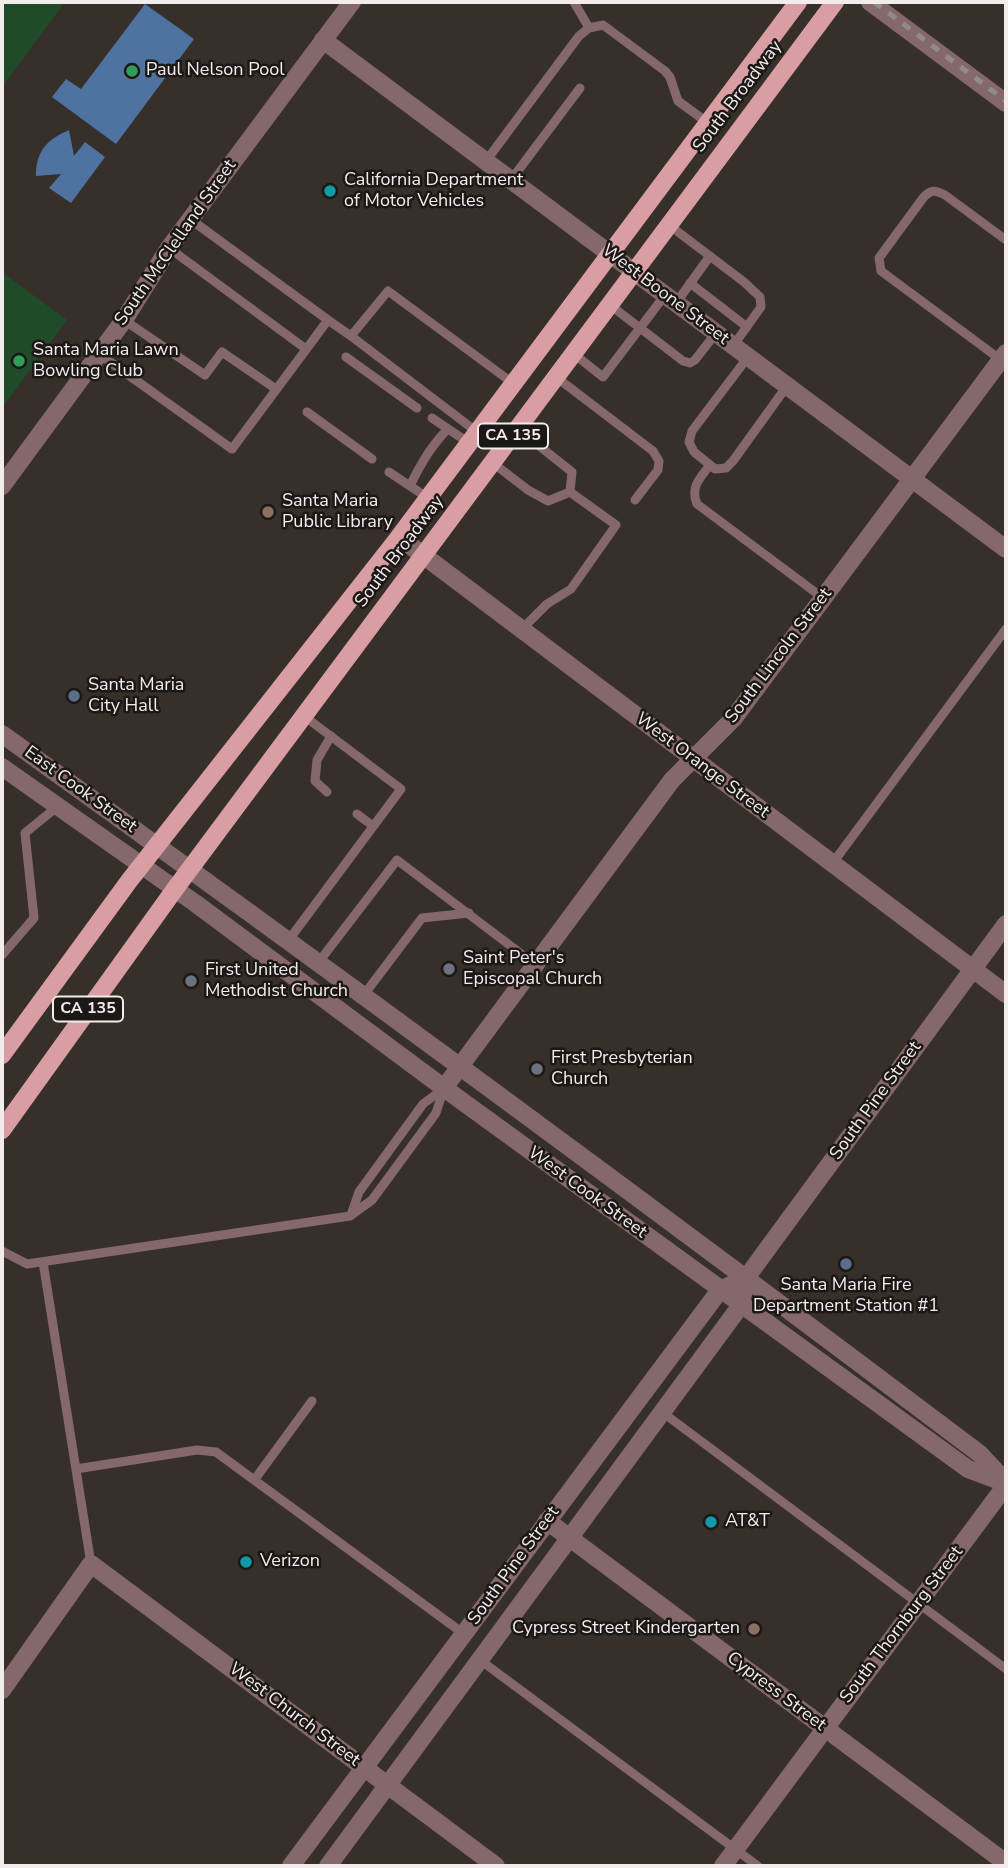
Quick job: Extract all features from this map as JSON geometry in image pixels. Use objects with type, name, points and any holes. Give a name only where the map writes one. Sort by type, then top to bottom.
[{"type":"main road","name":"South Broadway","points":[[2,1055],[142,865],[399,537],[798,2]]},
{"type":"main road","name":"South Broadway","points":[[2,1130],[175,889],[835,2]]},
{"type":"street","name":"South McClelland Street","points":[[2,486],[124,320],[169,248],[352,2]]},
{"type":"street","points":[[870,2],[1006,103]]},
{"type":"street","name":"West Boone Street","points":[[323,40],[1006,549]]},
{"type":"street","name":"South Lincoln Street","points":[[444,1088],[672,780],[733,719],[1004,356]]},
{"type":"street","name":"West Orange Street","points":[[399,537],[1006,994]]},
{"type":"street","name":"East Cook Street","points":[[2,734],[190,870]]},
{"type":"street","name":"East Cook Street","points":[[2,767],[175,889]]},
{"type":"street","name":"West Cook Street","points":[[190,870],[747,1278],[981,1454],[1006,1483]]},
{"type":"street","name":"West Cook Street","points":[[175,889],[968,1469],[1006,1483]]},
{"type":"street","name":"South Pine Street","points":[[327,1866],[741,1305],[747,1278],[1006,924]]},
{"type":"street","name":"South Pine Street","points":[[291,1866],[720,1290],[747,1278]]},
{"type":"street","name":"South Thornburg Street","points":[[723,1866],[1006,1483]]},
{"type":"street","name":"Cypress Street","points":[[547,1521],[1006,1863]]},
{"type":"street","points":[[2,1690],[91,1564]]},
{"type":"street","name":"West Church Street","points":[[91,1564],[496,1866]]},
{"type":"lane","points":[[573,2],[589,28]]},
{"type":"lane","points":[[486,162],[579,36],[589,28],[603,25],[665,71],[670,77],[678,101],[708,123]]},
{"type":"lane","points":[[511,180],[580,88]]},
{"type":"lane","points":[[1004,356],[881,271],[879,258],[923,198],[935,190],[1006,240]]},
{"type":"lane","points":[[190,219],[351,336],[473,438]]},
{"type":"lane","points":[[670,225],[744,282],[760,298],[761,307],[747,327],[740,351],[692,431],[689,442],[694,452],[715,469],[726,468],[787,386]]},
{"type":"lane","points":[[169,248],[306,349]]},
{"type":"lane","points":[[574,354],[603,376],[640,328],[690,283],[710,256]]},
{"type":"lane","points":[[690,283],[747,327]]},
{"type":"lane","points":[[351,336],[388,291],[513,384]]},
{"type":"lane","points":[[610,306],[683,361],[690,363],[716,333]]},
{"type":"lane","points":[[124,320],[205,375],[222,352],[276,389]]},
{"type":"lane","points":[[99,354],[232,449],[328,320]]},
{"type":"lane","points":[[346,357],[417,408]]},
{"type":"lane","points":[[556,377],[653,451],[659,461],[658,470],[635,500]]},
{"type":"lane","points":[[307,412],[372,459]]},
{"type":"lane","points":[[432,418],[448,429],[473,438]]},
{"type":"lane","points":[[410,486],[421,463],[448,429]]},
{"type":"lane","points":[[518,429],[572,472],[570,492]]},
{"type":"lane","points":[[493,463],[528,490],[548,501],[570,492]]},
{"type":"lane","points":[[710,465],[695,484],[693,496],[697,504],[823,598]]},
{"type":"lane","points":[[389,472],[428,498]]},
{"type":"lane","points":[[521,630],[547,604],[571,589],[616,525],[570,492]]},
{"type":"lane","points":[[832,864],[1006,629]]},
{"type":"lane","points":[[288,941],[401,789],[304,716]]},
{"type":"lane","points":[[327,792],[315,781],[317,760],[331,736]]},
{"type":"lane","points":[[2,955],[34,918],[25,833],[58,806]]},
{"type":"lane","points":[[357,814],[373,826]]},
{"type":"lane","points":[[318,963],[397,860],[536,965]]},
{"type":"lane","points":[[363,996],[422,918],[469,913]]},
{"type":"lane","points":[[2,1251],[27,1264],[350,1216],[372,1200],[384,1184],[436,1113],[444,1088]]},
{"type":"lane","points":[[350,1216],[359,1192],[423,1104],[444,1088]]},
{"type":"lane","points":[[43,1262],[91,1564]]},
{"type":"lane","points":[[255,1479],[312,1401]]},
{"type":"lane","points":[[662,1412],[1006,1669]]},
{"type":"lane","points":[[76,1469],[197,1450],[216,1452],[464,1634]]},
{"type":"lane","points":[[480,1660],[758,1866]]},
{"type":"green space","points":[[2,2],[65,2],[2,87]]},
{"type":"green space","name":"Santa Maria Lawn Bowling Club","points":[[2,272],[67,320],[5,404],[2,402]]},
{"type":"water","points":[[145,4],[194,39],[116,144],[52,97],[66,79],[81,89]]},
{"type":"water","points":[[69,130],[74,156],[85,142],[105,157],[71,203],[49,188],[61,174],[36,176],[38,160],[44,148],[54,138]]},
{"type":"railway","points":[[874,2],[1006,101]]},
{"type":"place","name":"Paul Nelson Pool","points":[[132,71]]},
{"type":"place","name":"California Department of Motor Vehicles","points":[[330,191]]},
{"type":"place","name":"Santa Maria Lawn Bowling Club","points":[[19,361]]},
{"type":"place","name":"Santa Maria Public Library","points":[[268,512]]},
{"type":"place","name":"Santa Maria City Hall","points":[[74,696]]},
{"type":"place","name":"Saint Peter's Episcopal Church","points":[[449,969]]},
{"type":"place","name":"First United Methodist Church","points":[[191,981]]},
{"type":"place","name":"First Presbyterian Church","points":[[537,1069]]},
{"type":"place","name":"Santa Maria Fire Department Station #1","points":[[846,1264]]},
{"type":"place","name":"AT&T","points":[[711,1522]]},
{"type":"place","name":"Verizon","points":[[246,1562]]},
{"type":"place","name":"Cypress Street Kindergarten","points":[[754,1629]]}]
